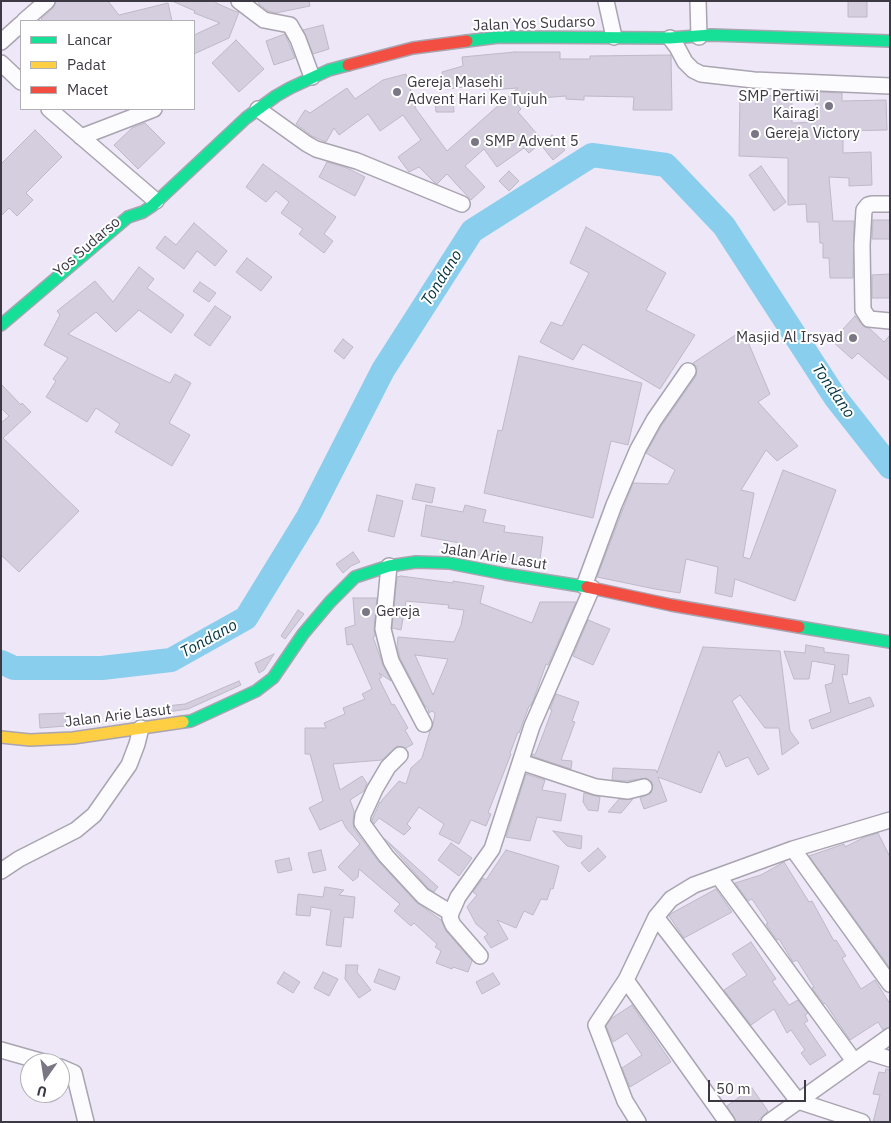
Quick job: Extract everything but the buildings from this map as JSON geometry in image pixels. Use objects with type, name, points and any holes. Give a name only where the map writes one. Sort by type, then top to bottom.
[{"type":"main road","name":"Jalan Yos Sudarso","points":[[143,212],[240,124],[276,96],[312,76],[352,63],[413,48],[499,37],[670,38],[711,35],[890,41]]},
{"type":"main road","name":"Yos Sudarso","points":[[136,226],[143,212]]},
{"type":"main road","name":"Yos Sudarso","points":[[1,324],[128,217],[143,212]]},
{"type":"main road","name":"Jalan Arie Lasut","points":[[1,737],[30,740],[73,738],[191,721],[256,692],[273,678],[303,634],[330,602],[355,577],[389,566],[416,562],[449,563],[588,587],[671,605],[890,642]]},
{"type":"street","points":[[25,20],[47,1]]},
{"type":"street","points":[[239,1],[264,20],[290,25],[295,31],[312,76]]},
{"type":"street","points":[[606,1],[614,37]]},
{"type":"street","points":[[698,1],[699,37]]},
{"type":"street","points":[[1,42],[20,25]]},
{"type":"street","points":[[670,38],[677,46],[685,62],[693,70],[701,74],[754,80],[890,86]]},
{"type":"street","points":[[1,63],[20,81]]},
{"type":"street","points":[[258,109],[316,149],[357,161],[462,204]]},
{"type":"street","points":[[50,110],[156,201]]},
{"type":"street","points":[[81,137],[151,110]]},
{"type":"street","points":[[890,204],[872,204],[868,205],[864,210],[862,245],[863,310],[869,319],[890,321]]},
{"type":"street","points":[[480,956],[453,925],[450,913],[458,897],[492,849],[532,726],[588,587],[608,523],[638,449],[654,420],[688,372]]},
{"type":"street","points":[[389,566],[383,629],[391,661],[424,724]]},
{"type":"street","points":[[1,871],[19,859],[76,830],[94,815],[128,765],[137,744],[141,728]]},
{"type":"street","points":[[400,755],[388,768],[375,789],[363,815],[362,823],[386,856],[423,896],[450,913]]},
{"type":"street","points":[[521,762],[596,787],[628,791],[644,787]]},
{"type":"street","points":[[638,1122],[625,1101],[596,1024],[626,980],[656,917],[671,899],[694,885],[793,849],[889,822]]},
{"type":"street","points":[[793,849],[890,984]]},
{"type":"street","points":[[719,877],[854,1061]]},
{"type":"street","points":[[656,917],[798,1101],[862,1122]]},
{"type":"street","points":[[626,980],[727,1122]]},
{"type":"street","points":[[769,1122],[890,1036]]},
{"type":"street","points":[[1,1050],[20,1055]]},
{"type":"street","points":[[868,1052],[890,1059]]},
{"type":"street","points":[[70,1071],[74,1073],[86,1122]]},
{"type":"waterway","name":"Tondano","points":[[1,662],[14,668],[102,668],[171,660],[246,618],[308,517],[383,370],[472,231],[592,155],[666,165],[724,226],[835,397],[890,467]]},
{"type":"traffic: fast","points":[[467,41],[499,37],[670,38],[711,35],[890,41]]},
{"type":"traffic: fast","points":[[1,325],[128,217],[143,212],[152,206],[246,118],[290,88],[329,70],[348,65]]},
{"type":"traffic: fast","points":[[183,722],[191,721],[256,691],[273,678],[303,634],[330,602],[355,577],[389,566],[416,562],[449,563],[587,587]]},
{"type":"traffic: fast","points":[[799,627],[890,642]]},
{"type":"traffic: slow","points":[[1,737],[30,740],[73,738],[183,722]]},
{"type":"traffic: jam","points":[[348,65],[413,48],[467,41]]},
{"type":"traffic: jam","points":[[587,587],[671,605],[799,627]]},
{"type":"place","name":"Gereja Masehi Advent Hari Ke Tujuh","points":[[397,92]]},
{"type":"place","name":"SMP Pertiwi Kairagi","points":[[829,106]]},
{"type":"place","name":"Gereja Victory","points":[[755,134]]},
{"type":"place","name":"SMP Advent 5","points":[[475,142]]},
{"type":"place","name":"Masjid Al Irsyad","points":[[853,338]]},
{"type":"place","name":"Gereja","points":[[366,612]]}]
